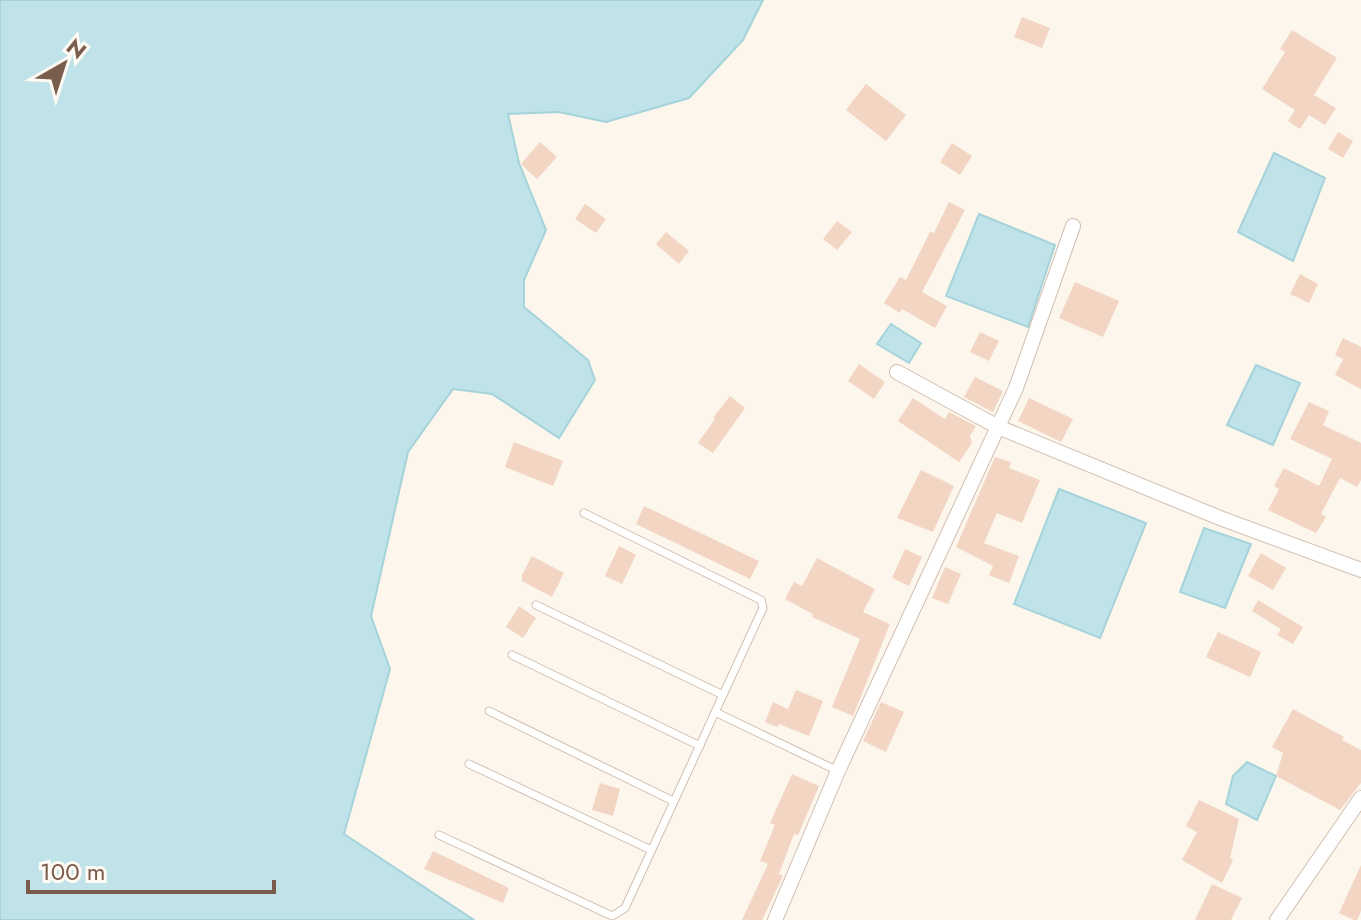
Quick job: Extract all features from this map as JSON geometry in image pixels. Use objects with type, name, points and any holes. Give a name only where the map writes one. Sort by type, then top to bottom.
[{"type":"street","points":[[775,920],[838,771],[1016,388],[1073,226]]},
{"type":"street","points":[[897,372],[998,427],[1220,518],[1361,570]]},
{"type":"street","points":[[1277,920],[1361,798]]},
{"type":"lane","points":[[439,835],[612,916],[618,914],[625,908],[763,608],[761,600],[584,513]]},
{"type":"lane","points":[[536,605],[723,695]]},
{"type":"lane","points":[[512,655],[700,746]]},
{"type":"lane","points":[[489,711],[673,801]]},
{"type":"lane","points":[[715,712],[838,771]]},
{"type":"lane","points":[[469,764],[651,850]]},
{"type":"lane","points":[[625,908],[627,920]]},
{"type":"water","points":[[0,0],[763,0],[743,40],[689,98],[606,122],[559,112],[508,114],[519,163],[546,230],[524,280],[524,307],[588,360],[595,380],[559,438],[492,394],[453,389],[408,452],[371,616],[390,669],[344,834],[474,920],[0,920]]},
{"type":"water","points":[[1274,153],[1325,178],[1293,261],[1238,232]]},
{"type":"water","points":[[979,214],[1055,245],[1028,327],[946,296]]},
{"type":"water","points":[[891,324],[921,343],[909,363],[877,344]]},
{"type":"water","points":[[1256,365],[1300,383],[1273,445],[1227,425]]},
{"type":"water","points":[[1059,489],[1146,523],[1100,638],[1014,604]]},
{"type":"water","points":[[1204,528],[1251,544],[1225,608],[1180,592]]},
{"type":"water","points":[[1247,762],[1276,776],[1257,820],[1226,804],[1233,776]]},
{"type":"building","points":[[1022,17],[1050,28],[1042,48],[1014,37]]},
{"type":"building","points":[[1292,30],[1337,58],[1314,95],[1336,108],[1325,125],[1309,115],[1300,129],[1288,121],[1295,110],[1262,89],[1285,52],[1280,49]]},
{"type":"building","points":[[866,84],[906,115],[886,141],[846,110]]},
{"type":"building","points":[[1338,132],[1353,141],[1343,158],[1328,149]]},
{"type":"building","points":[[540,142],[557,157],[537,179],[521,164]]},
{"type":"building","points":[[952,143],[972,156],[960,175],[940,162]]},
{"type":"building","points":[[949,202],[965,210],[922,292],[947,306],[935,328],[902,309],[900,313],[884,303],[900,277],[906,280]]},
{"type":"building","points":[[585,204],[606,219],[596,233],[575,219]]},
{"type":"building","points":[[837,221],[852,232],[837,250],[823,239]]},
{"type":"building","points":[[666,232],[689,251],[679,264],[656,244]]},
{"type":"building","points":[[1300,274],[1318,284],[1309,303],[1290,294]]},
{"type":"building","points":[[1075,282],[1119,301],[1103,337],[1059,318]]},
{"type":"building","points":[[980,332],[999,341],[989,361],[970,352]]},
{"type":"building","points":[[1343,338],[1361,347],[1361,389],[1335,375],[1343,359],[1335,355]]},
{"type":"building","points":[[859,364],[885,382],[874,399],[848,381]]},
{"type":"building","points":[[975,377],[1003,391],[993,412],[964,397]]},
{"type":"building","points":[[730,396],[745,408],[713,453],[698,443]]},
{"type":"building","points":[[913,398],[945,419],[949,412],[976,426],[970,436],[972,443],[959,462],[898,421]]},
{"type":"building","points":[[1029,398],[1073,419],[1061,442],[1018,421]]},
{"type":"building","points":[[1309,402],[1329,411],[1323,425],[1361,443],[1361,480],[1357,487],[1340,478],[1321,514],[1326,517],[1316,533],[1268,510],[1279,489],[1274,486],[1284,468],[1319,486],[1332,459],[1290,439]]},
{"type":"building","points":[[514,442],[563,461],[553,486],[505,467]]},
{"type":"building","points":[[995,457],[1011,462],[1009,468],[1040,480],[1022,523],[997,513],[984,543],[1019,556],[1009,583],[989,575],[993,566],[956,547]]},
{"type":"building","points":[[921,470],[954,486],[933,532],[897,518]]},
{"type":"building","points":[[644,506],[759,561],[750,579],[636,524]]},
{"type":"building","points":[[619,546],[636,555],[622,584],[605,576]]},
{"type":"building","points":[[905,549],[922,557],[909,586],[892,578]]},
{"type":"building","points":[[1261,553],[1286,568],[1273,590],[1248,576]]},
{"type":"building","points":[[532,556],[564,573],[552,597],[522,581]]},
{"type":"building","points":[[817,558],[875,589],[863,612],[890,624],[853,716],[832,707],[860,639],[812,617],[813,614],[785,599],[794,582],[802,586]]},
{"type":"building","points":[[945,567],[961,574],[948,604],[932,598]]},
{"type":"building","points":[[1258,600],[1303,627],[1293,644],[1277,635],[1281,629],[1252,611]]},
{"type":"building","points":[[519,606],[536,618],[523,638],[506,627]]},
{"type":"building","points":[[1218,632],[1261,652],[1250,677],[1206,657]]},
{"type":"building","points":[[796,690],[823,701],[809,736],[765,722],[773,702],[788,709]]},
{"type":"building","points":[[881,702],[904,712],[886,752],[863,741]]},
{"type":"building","points":[[1293,709],[1361,750],[1361,783],[1340,810],[1276,776],[1283,753],[1272,747]]},
{"type":"building","points":[[792,774],[819,786],[798,835],[794,834],[779,874],[783,876],[762,920],[742,920],[768,864],[760,861],[775,825],[770,823]]},
{"type":"building","points":[[600,783],[620,789],[613,816],[592,810]]},
{"type":"building","points":[[1199,800],[1239,819],[1230,858],[1233,860],[1222,883],[1182,860],[1197,832],[1186,826]]},
{"type":"building","points":[[433,851],[509,888],[503,903],[424,869]]},
{"type":"building","points":[[1361,865],[1361,911],[1354,920],[1339,913]]},
{"type":"building","points":[[1212,884],[1242,898],[1231,920],[1195,920]]}]
